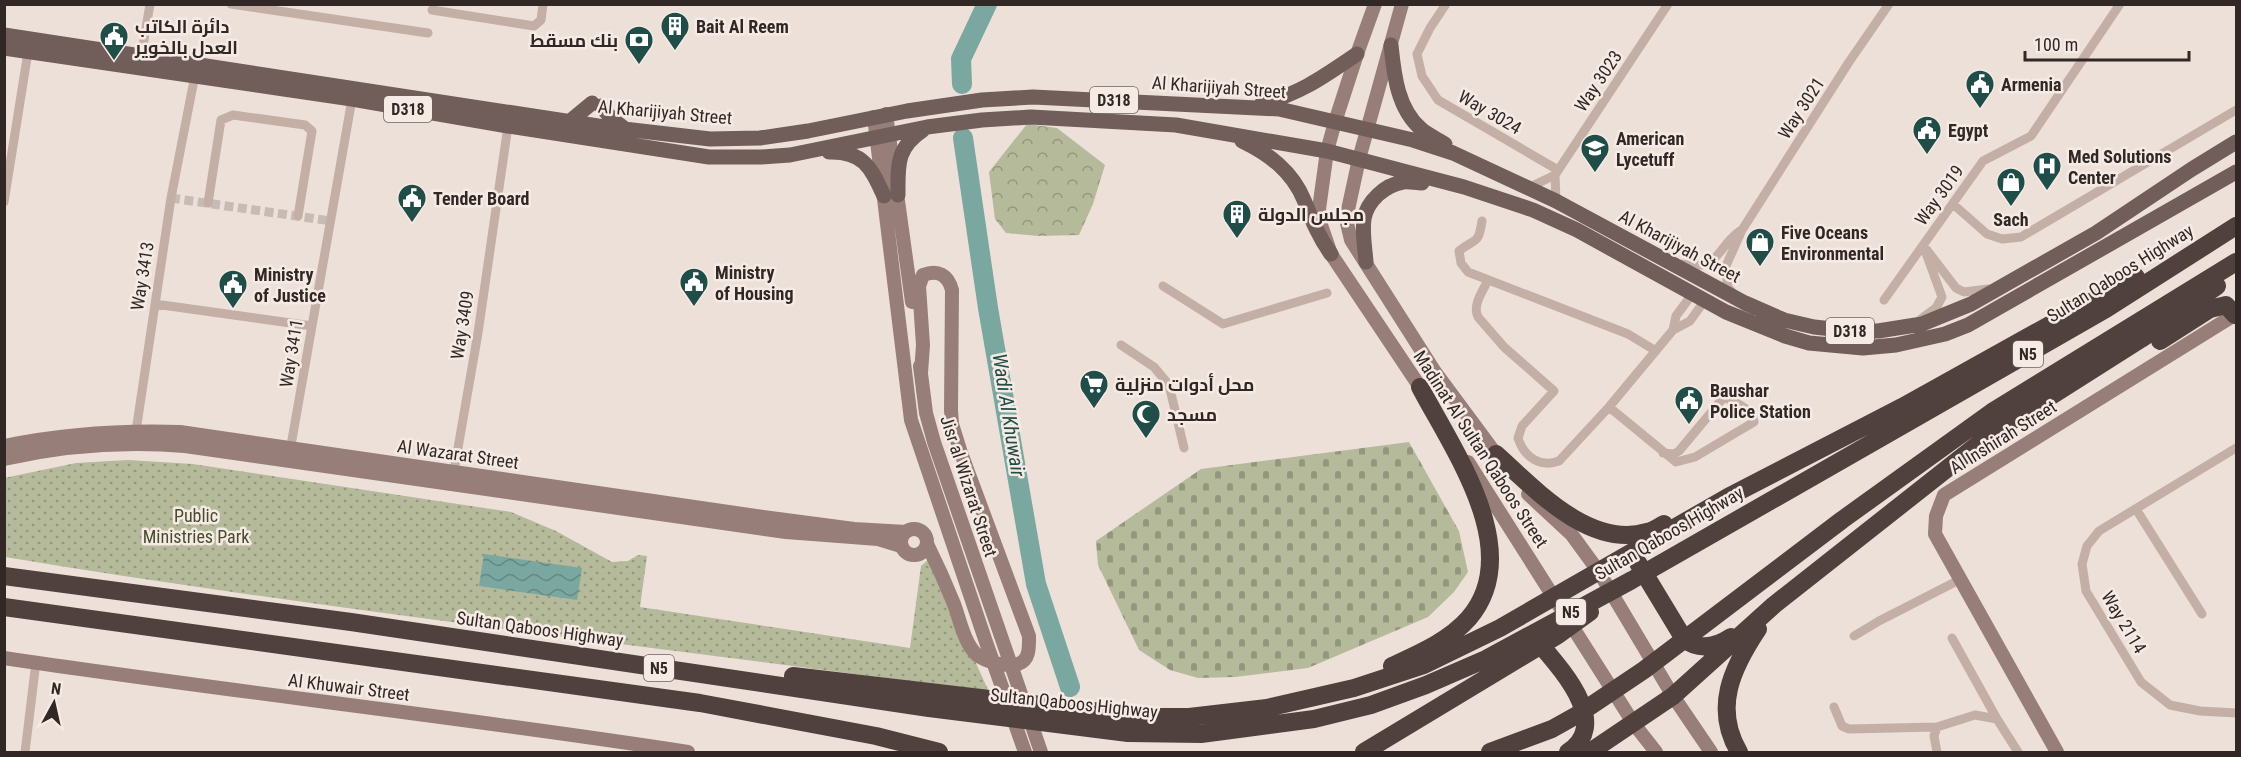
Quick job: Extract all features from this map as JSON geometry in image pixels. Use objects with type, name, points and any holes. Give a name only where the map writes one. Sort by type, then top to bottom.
[{"type":"highway","name":"Sultan Qaboos Highway","points":[[4,576],[256,609],[929,708],[1128,733],[1201,734],[1314,719],[1371,705],[1426,685],[1486,659],[1632,580],[2106,309],[2236,226]]},
{"type":"highway","points":[[714,676],[750,673],[791,676],[1144,717],[1189,717],[1267,708],[1354,688],[1424,665],[1500,628],[1728,497],[1902,407],[2156,266],[2201,248]]},
{"type":"highway","name":"N5","points":[[1490,753],[1552,729],[1577,715],[1644,670],[1842,520],[1992,412],[2236,262]]},
{"type":"highway","points":[[1590,753],[1673,696],[1774,605],[1991,434],[2175,316],[2236,269]]},
{"type":"highway","points":[[2034,407],[2087,385],[2210,309],[2226,305],[2236,314]]},
{"type":"highway","points":[[1334,692],[1425,650],[1450,635],[1468,618],[1480,600],[1487,581],[1491,561],[1488,531],[1465,472],[1420,387]]},
{"type":"highway","points":[[1496,454],[1568,516],[1599,530],[1624,534],[1647,532],[1714,499],[1728,497]]},
{"type":"highway","points":[[1645,545],[1638,558],[1638,565],[1684,639],[1692,645],[1706,647],[1719,644],[1754,624]]},
{"type":"highway","points":[[1364,753],[1558,635],[1632,580]]},
{"type":"highway","points":[[1739,753],[1728,722],[1726,699],[1736,663],[1774,605]]},
{"type":"highway","name":"N5","points":[[4,607],[700,703],[876,736],[939,753]]},
{"type":"highway","points":[[1500,628],[1513,624],[1525,626],[1583,703],[1587,719],[1584,734],[1575,748],[1568,753]]},
{"type":"highway","points":[[827,727],[888,753]]},
{"type":"highway","points":[[1518,753],[1552,729]]},
{"type":"main road","name":"Madinat Al Sultan Qaboos Street","points":[[1375,4],[1327,151],[1319,209],[1321,225],[1331,254],[1420,387],[1634,724],[1656,753]]},
{"type":"main road","name":"Madinat Al Sultan Qaboos Street","points":[[1402,4],[1359,159],[1346,219],[1351,240],[1435,372],[1496,454],[1530,497],[1572,535],[1599,572],[1673,696],[1712,753]]},
{"type":"main road","name":"Al Kharijiyah Street","points":[[4,35],[90,48],[146,61]]},
{"type":"main road","points":[[4,43],[19,46],[28,52],[38,48],[76,52],[90,48]]},
{"type":"main road","points":[[1391,45],[1397,88],[1404,108],[1420,128],[1448,146],[1454,153]]},
{"type":"main road","name":"Al Kharijiyah Street","points":[[4,48],[241,71],[309,81],[569,122],[592,132],[710,157],[760,158],[790,155],[927,127],[1032,117],[1150,123],[1223,131],[1327,151],[1464,187],[1542,214],[1577,230],[1699,297],[1762,328],[1809,343],[1863,348],[1896,345],[1946,334],[1968,325],[2236,172]]},
{"type":"main road","points":[[1246,106],[1273,100],[1309,87],[1357,54]]},
{"type":"main road","points":[[146,61],[189,70],[195,75],[202,71],[230,73],[241,71]]},
{"type":"main road","name":"Al Kharijiyah Street","points":[[195,75],[508,126],[592,132],[627,130],[710,140],[760,138],[808,131],[907,111],[982,100],[1042,97],[1280,109],[1413,140],[1454,153],[1556,201],[1738,300],[1784,320],[1851,332],[1904,328],[1922,324],[1971,304],[2096,233],[2236,142]]},
{"type":"main road","points":[[309,81],[323,88],[348,94],[352,99],[362,96],[398,95]]},
{"type":"main road","points":[[1150,123],[1152,102]]},
{"type":"main road","points":[[569,122],[596,105],[627,130]]},
{"type":"main road","points":[[476,107],[500,117],[508,126],[518,121],[543,118]]},
{"type":"main road","name":"Jisr al Wizarat Street","points":[[880,116],[926,413],[1041,753]]},
{"type":"main road","points":[[891,196],[902,152],[908,141],[927,127]]},
{"type":"main road","points":[[1223,131],[1266,153],[1283,168],[1303,198],[1318,237],[1331,254]]},
{"type":"main road","points":[[790,155],[832,152],[852,155],[869,166],[891,196]]},
{"type":"main road","points":[[1366,262],[1364,216],[1378,194],[1392,185],[1404,182],[1464,187]]},
{"type":"main road","name":"Jisr al Wizarat Street","points":[[891,196],[911,420],[1025,753]]},
{"type":"main road","points":[[921,374],[923,345],[919,286],[923,275],[932,272],[940,273],[949,280],[952,290],[952,424],[1029,636],[1029,651],[1026,659],[1019,664],[1005,664],[986,660],[977,655],[964,632],[926,537],[921,531],[913,530],[906,532],[901,540],[901,546],[913,555],[923,551],[927,544]]},
{"type":"main road","name":"Al Inshirah Street","points":[[2057,753],[1935,534],[1936,516],[1944,495],[2236,314]]},
{"type":"main road","name":"Al Wazarat Street","points":[[4,446],[53,437],[136,430],[209,435],[756,516],[854,529],[906,532]]},
{"type":"main road","name":"Al Wazarat Street","points":[[4,459],[88,445],[165,444],[236,452],[786,532],[878,539],[901,546]]},
{"type":"main road","name":"Al Khuwair Street","points":[[4,658],[335,705],[525,728],[688,753]]},
{"type":"street","points":[[146,61],[150,4]]},
{"type":"street","points":[[231,4],[428,33]]},
{"type":"street","points":[[432,10],[534,26],[541,20],[543,4]]},
{"type":"street","name":"Way 3024","points":[[1446,4],[1430,28],[1418,54],[1422,76],[1438,100],[1556,173]]},
{"type":"street","name":"Way 3023","points":[[1556,173],[1668,4]]},
{"type":"street","name":"Way 3021","points":[[1738,300],[1728,287],[1725,268],[1742,230],[1849,62],[1889,4]]},
{"type":"street","name":"Way 3019","points":[[1884,300],[1983,161],[2031,136],[2120,4]]},
{"type":"street","points":[[4,202],[28,52]]},
{"type":"street","name":"Way 3413","points":[[136,430],[171,198],[195,75]]},
{"type":"street","name":"Way 3411","points":[[292,448],[352,99]]},
{"type":"street","points":[[1953,204],[1987,234],[2002,239],[2020,237],[2236,110]]},
{"type":"street","points":[[208,203],[221,120],[233,115],[305,125],[312,131],[298,216]]},
{"type":"street","name":"Way 3409","points":[[454,471],[478,333],[508,126]]},
{"type":"street","points":[[1528,188],[1556,173],[1556,201]]},
{"type":"street","points":[[1482,221],[1477,241],[1463,248],[1458,256],[1468,272],[1628,334],[1656,351]]},
{"type":"street","name":"Way 3021","points":[[1663,260],[1692,266],[1711,263],[1731,238],[1742,230]]},
{"type":"street","name":"Way 3019","points":[[1923,245],[1949,280],[1964,292],[1985,290],[2013,280]]},
{"type":"street","name":"Way 3019","points":[[1904,328],[1936,308],[1942,297],[1923,245]]},
{"type":"street","points":[[1488,280],[1475,312],[1504,347],[1554,391],[1522,426],[1518,438],[1526,454],[1534,460],[1552,464],[1559,461],[1609,407],[1673,330],[1690,321],[1699,297]]},
{"type":"street","points":[[1163,286],[1223,324],[1327,293]]},
{"type":"street","points":[[1673,330],[1676,316],[1699,297]]},
{"type":"street","points":[[155,304],[312,326]]},
{"type":"street","points":[[1121,345],[1154,367],[1169,385],[1184,447]]},
{"type":"street","points":[[1609,407],[1663,453],[1676,462],[1686,461],[1754,422],[1753,417],[1750,412],[1724,397],[1679,451],[1674,454],[1663,453]]},
{"type":"street","points":[[88,445],[129,439],[134,437],[136,430]]},
{"type":"street","points":[[236,452],[281,456],[288,454],[292,448]]},
{"type":"street","name":"Way 2114","points":[[2236,448],[2099,531],[2087,546],[2082,564],[2086,591],[2141,682],[2170,705],[2200,711],[2236,713]]},
{"type":"street","points":[[400,476],[446,479],[454,471]]},
{"type":"street","points":[[2136,509],[2202,614]]},
{"type":"street","points":[[1854,636],[1961,579]]},
{"type":"street","points":[[1952,638],[2018,753]]},
{"type":"street","points":[[25,753],[36,663]]},
{"type":"street","points":[[1834,707],[1842,726],[1850,729],[1937,727],[1975,715],[1997,719]]},
{"type":"street","points":[[1937,727],[1935,736],[1937,753]]},
{"type":"green space","points":[[1027,124],[1057,128],[1105,165],[1093,204],[1079,235],[1039,236],[1006,233],[995,219],[989,172]]},
{"type":"green space","points":[[1409,442],[1459,531],[1468,572],[1454,592],[1428,617],[1308,668],[1235,677],[1198,678],[1170,670],[1139,650],[1098,565],[1096,541],[1201,469]]},
{"type":"green space","name":"Public Ministries Park","points":[[128,460],[193,464],[511,512],[556,531],[612,562],[628,561],[638,555],[647,556],[640,607],[910,648],[921,566],[929,559],[989,692],[373,612],[5,557],[4,478],[76,463]]},
{"type":"water","points":[[484,554],[582,568],[577,600],[479,586]]},
{"type":"waterway","name":"Wadi Al Khuwair","points":[[962,84],[961,59],[987,4]]},
{"type":"waterway","name":"Wadi Al Khuwair","points":[[963,138],[988,308],[1036,584],[1070,687]]},
{"type":"tunnel","points":[[171,198],[331,221]]},
{"type":"place","name":"Bait Al Reem","points":[[675,52]]},
{"type":"place","name":"دائرة الكاتب العدل بالخوير","points":[[114,62]]},
{"type":"place","name":"بنك مسقط","points":[[639,66]]},
{"type":"place","name":"Armenia","points":[[1980,110]]},
{"type":"place","name":"Egypt","points":[[1927,156]]},
{"type":"place","name":"American Lycetuff","points":[[1595,174]]},
{"type":"place","name":"Med Solutions Center","points":[[2047,192]]},
{"type":"place","name":"Sach","points":[[2011,208]]},
{"type":"place","name":"Tender Board","points":[[412,224]]},
{"type":"place","name":"مجلس الدولة","points":[[1237,240]]},
{"type":"place","name":"Five Oceans Environmental","points":[[1760,268]]},
{"type":"place","name":"Ministry of Housing","points":[[694,308]]},
{"type":"place","name":"Ministry of Justice","points":[[233,310]]},
{"type":"place","name":"محل أدوات منزلية","points":[[1094,410]]},
{"type":"place","name":"Baushar Police Station","points":[[1689,426]]},
{"type":"place","name":"مسجد","points":[[1146,440]]}]
